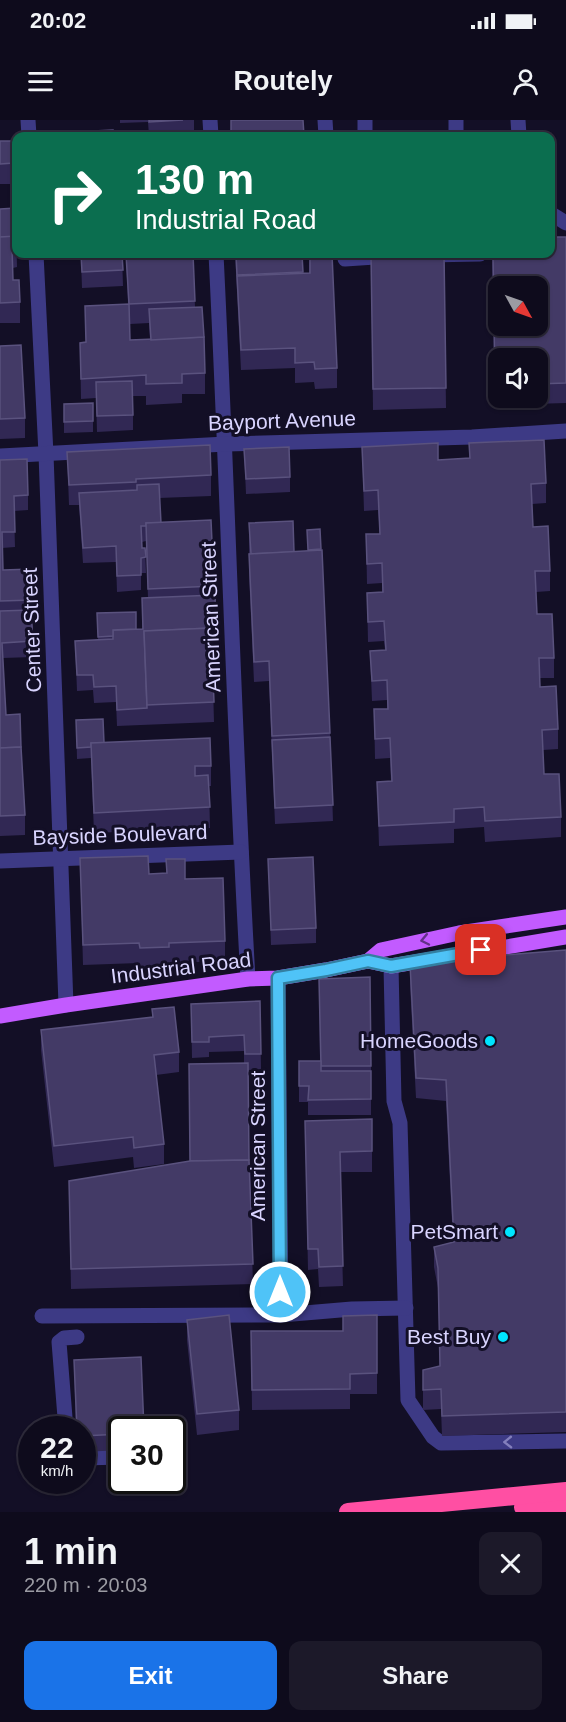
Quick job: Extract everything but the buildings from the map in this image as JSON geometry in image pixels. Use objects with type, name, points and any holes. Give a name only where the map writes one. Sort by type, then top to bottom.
[{"type":"highway","points":[[348,1512],[566,1491]]},
{"type":"highway","points":[[381,1512],[566,1505]]},
{"type":"main road","name":"Industrial Road","points":[[368,961],[381,950],[392,947],[459,933],[566,917]]},
{"type":"main road","name":"Industrial Road","points":[[0,1016],[248,979],[278,978],[368,961],[391,966],[566,937]]},
{"type":"street","name":"Center Street","points":[[36,258],[46,454],[66,1005]]},
{"type":"street","name":"American Street","points":[[216,258],[248,979]]},
{"type":"street","points":[[345,259],[372,258]]},
{"type":"street","name":"Bayport Avenue","points":[[0,456],[226,444],[472,437],[566,431]]},
{"type":"street","name":"Bayside Boulevard","points":[[0,861],[241,852]]},
{"type":"street","points":[[391,966],[394,1101],[400,1123],[408,1400],[433,1437],[441,1443],[566,1441]]},
{"type":"street","name":"American Street","points":[[278,978],[281,1315]]},
{"type":"street","points":[[42,1316],[281,1315],[406,1308]]},
{"type":"street","points":[[65,1416],[59,1342],[64,1338],[77,1337]]},
{"type":"place","name":"HomeGoods","points":[[490,1041]]},
{"type":"place","name":"PetSmart","points":[[510,1232]]},
{"type":"place","name":"Best Buy","points":[[503,1337]]},
{"type":"route","points":[[280,1292],[278,978],[368,961],[391,966],[481,950]]}]
